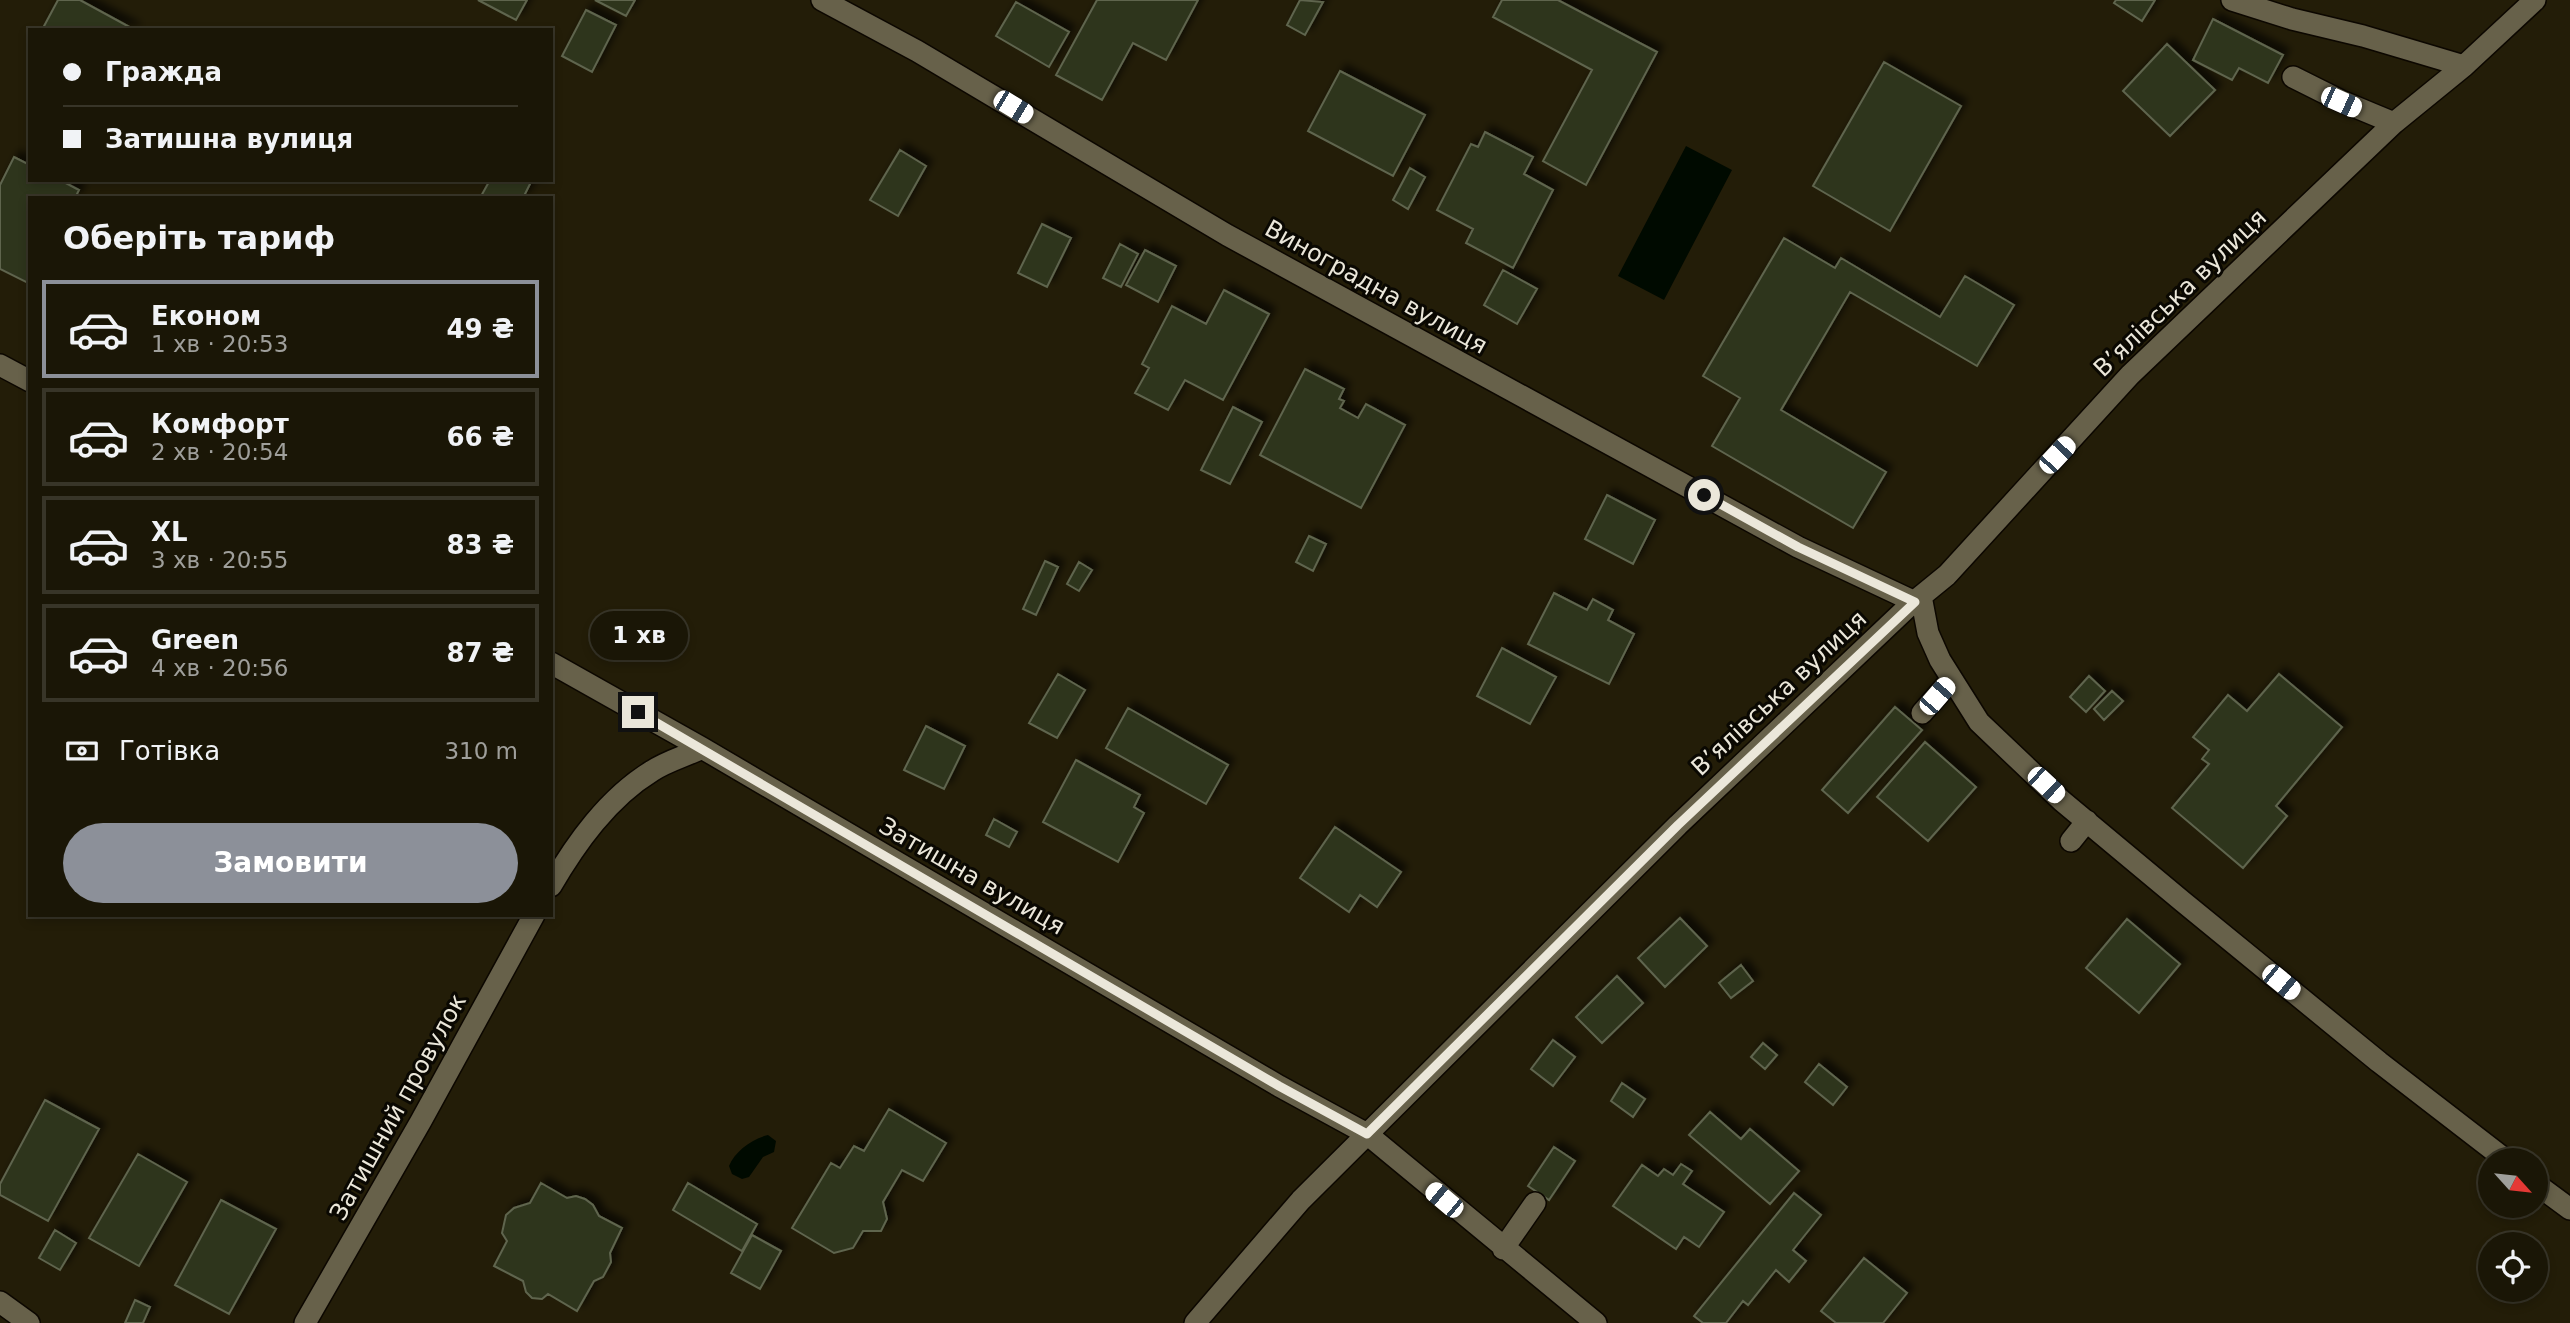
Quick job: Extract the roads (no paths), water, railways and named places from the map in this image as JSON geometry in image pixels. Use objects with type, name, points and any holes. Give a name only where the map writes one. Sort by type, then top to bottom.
[{"type":"street","name":"Виноградна вулиця","points":[[822,0],[917,51],[1239,242],[1798,547],[1918,599]]},
{"type":"street","points":[[2232,0],[2279,16],[2363,36],[2464,66]]},
{"type":"street","name":"В’ялівська вулиця","points":[[1195,1323],[1301,1200],[1678,825],[1918,599],[1947,575],[2130,374],[2394,123],[2464,66],[2535,0]]},
{"type":"street","points":[[2293,77],[2341,102],[2394,123]]},
{"type":"street","points":[[0,365],[28,380]]},
{"type":"street","points":[[1918,599],[1928,633],[1940,660],[1979,722],[2087,821],[2358,1045],[2491,1148]]},
{"type":"street","name":"Затишна вулиця","points":[[553,664],[702,748],[1279,1086],[1367,1134],[1503,1249],[1596,1323]]},
{"type":"street","points":[[1922,713],[1952,679]]},
{"type":"street","points":[[553,883],[569,856],[610,805],[652,771],[702,748]]},
{"type":"street","points":[[2071,841],[2087,821]]},
{"type":"street","name":"Затишний провулок","points":[[305,1323],[421,1121],[533,917]]},
{"type":"street","points":[[2548,1193],[2570,1209]]},
{"type":"street","points":[[1503,1249],[1535,1203]]},
{"type":"street","points":[[0,1302],[29,1323]]}]
